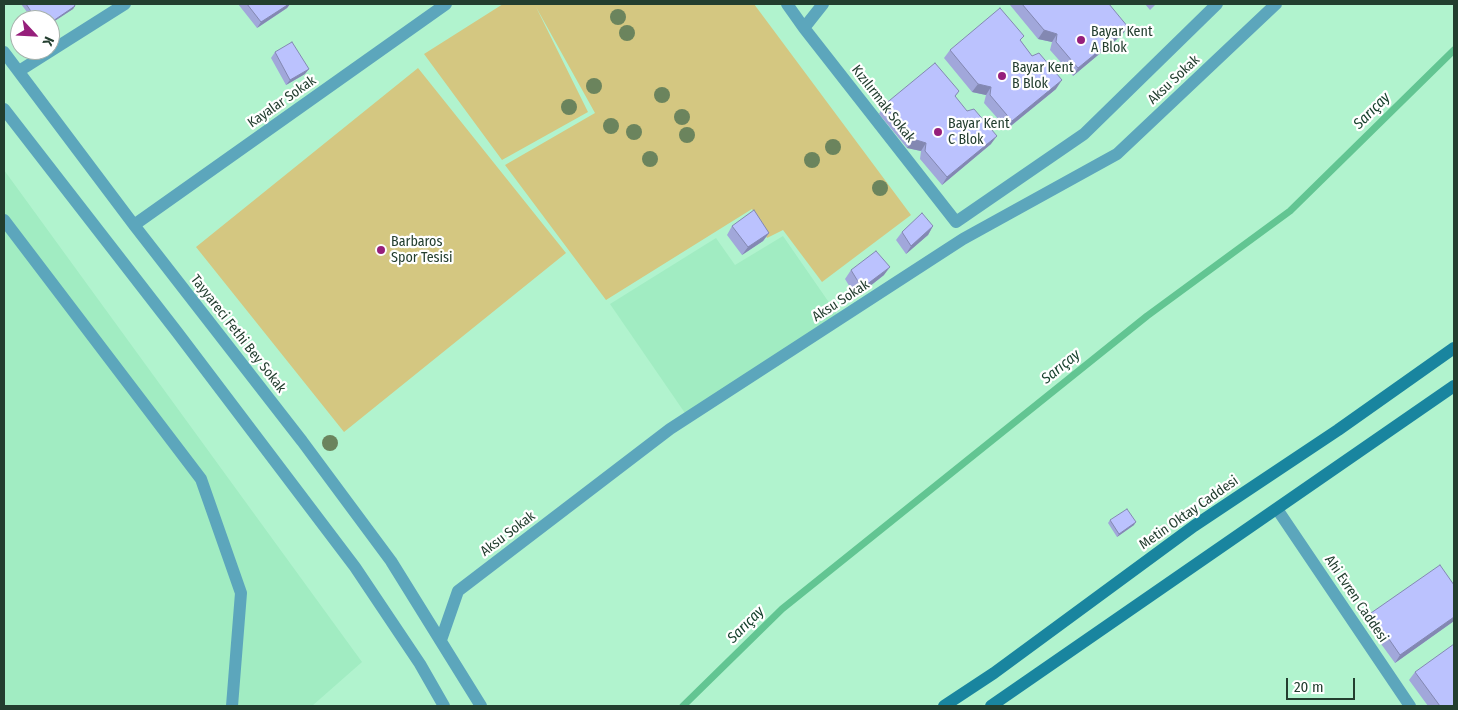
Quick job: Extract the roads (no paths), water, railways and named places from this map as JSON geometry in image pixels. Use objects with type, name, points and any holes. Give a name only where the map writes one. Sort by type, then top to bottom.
[{"type":"main road","name":"Metin Oktay Caddesi","points":[[944,706],[994,673],[1194,526],[1338,430],[1454,348]]},
{"type":"main road","points":[[991,706],[1454,386]]},
{"type":"street","points":[[19,71],[126,4]]},
{"type":"street","name":"Kayalar Sokak","points":[[134,225],[446,4]]},
{"type":"street","name":"Kızılırmak Sokak","points":[[787,4],[956,222]]},
{"type":"street","points":[[804,28],[823,4]]},
{"type":"street","name":"Aksu Sokak","points":[[956,222],[1084,134],[1218,4]]},
{"type":"street","name":"Aksu Sokak","points":[[441,640],[458,591],[670,430],[964,239],[1117,154],[1276,4]]},
{"type":"street","name":"Tayyareci Fethi Bey Sokak","points":[[4,52],[134,225],[302,441],[385,553],[481,706]]},
{"type":"street","points":[[4,109],[177,332],[349,560],[420,664],[444,706]]},
{"type":"street","points":[[4,220],[201,479],[241,593],[232,706]]},
{"type":"street","name":"Ahi Evren Caddesi","points":[[1276,509],[1410,706]]},
{"type":"waterway","name":"Sarıçay","points":[[683,706],[782,609],[1147,316],[1290,211],[1454,50]]},
{"type":"place","name":"Bayar Kent A Blok","points":[[1081,40]]},
{"type":"place","name":"Bayar Kent B Blok","points":[[1002,76]]},
{"type":"place","name":"Bayar Kent C Blok","points":[[938,132]]},
{"type":"place","name":"Barbaros Spor Tesisi","points":[[381,250]]}]
